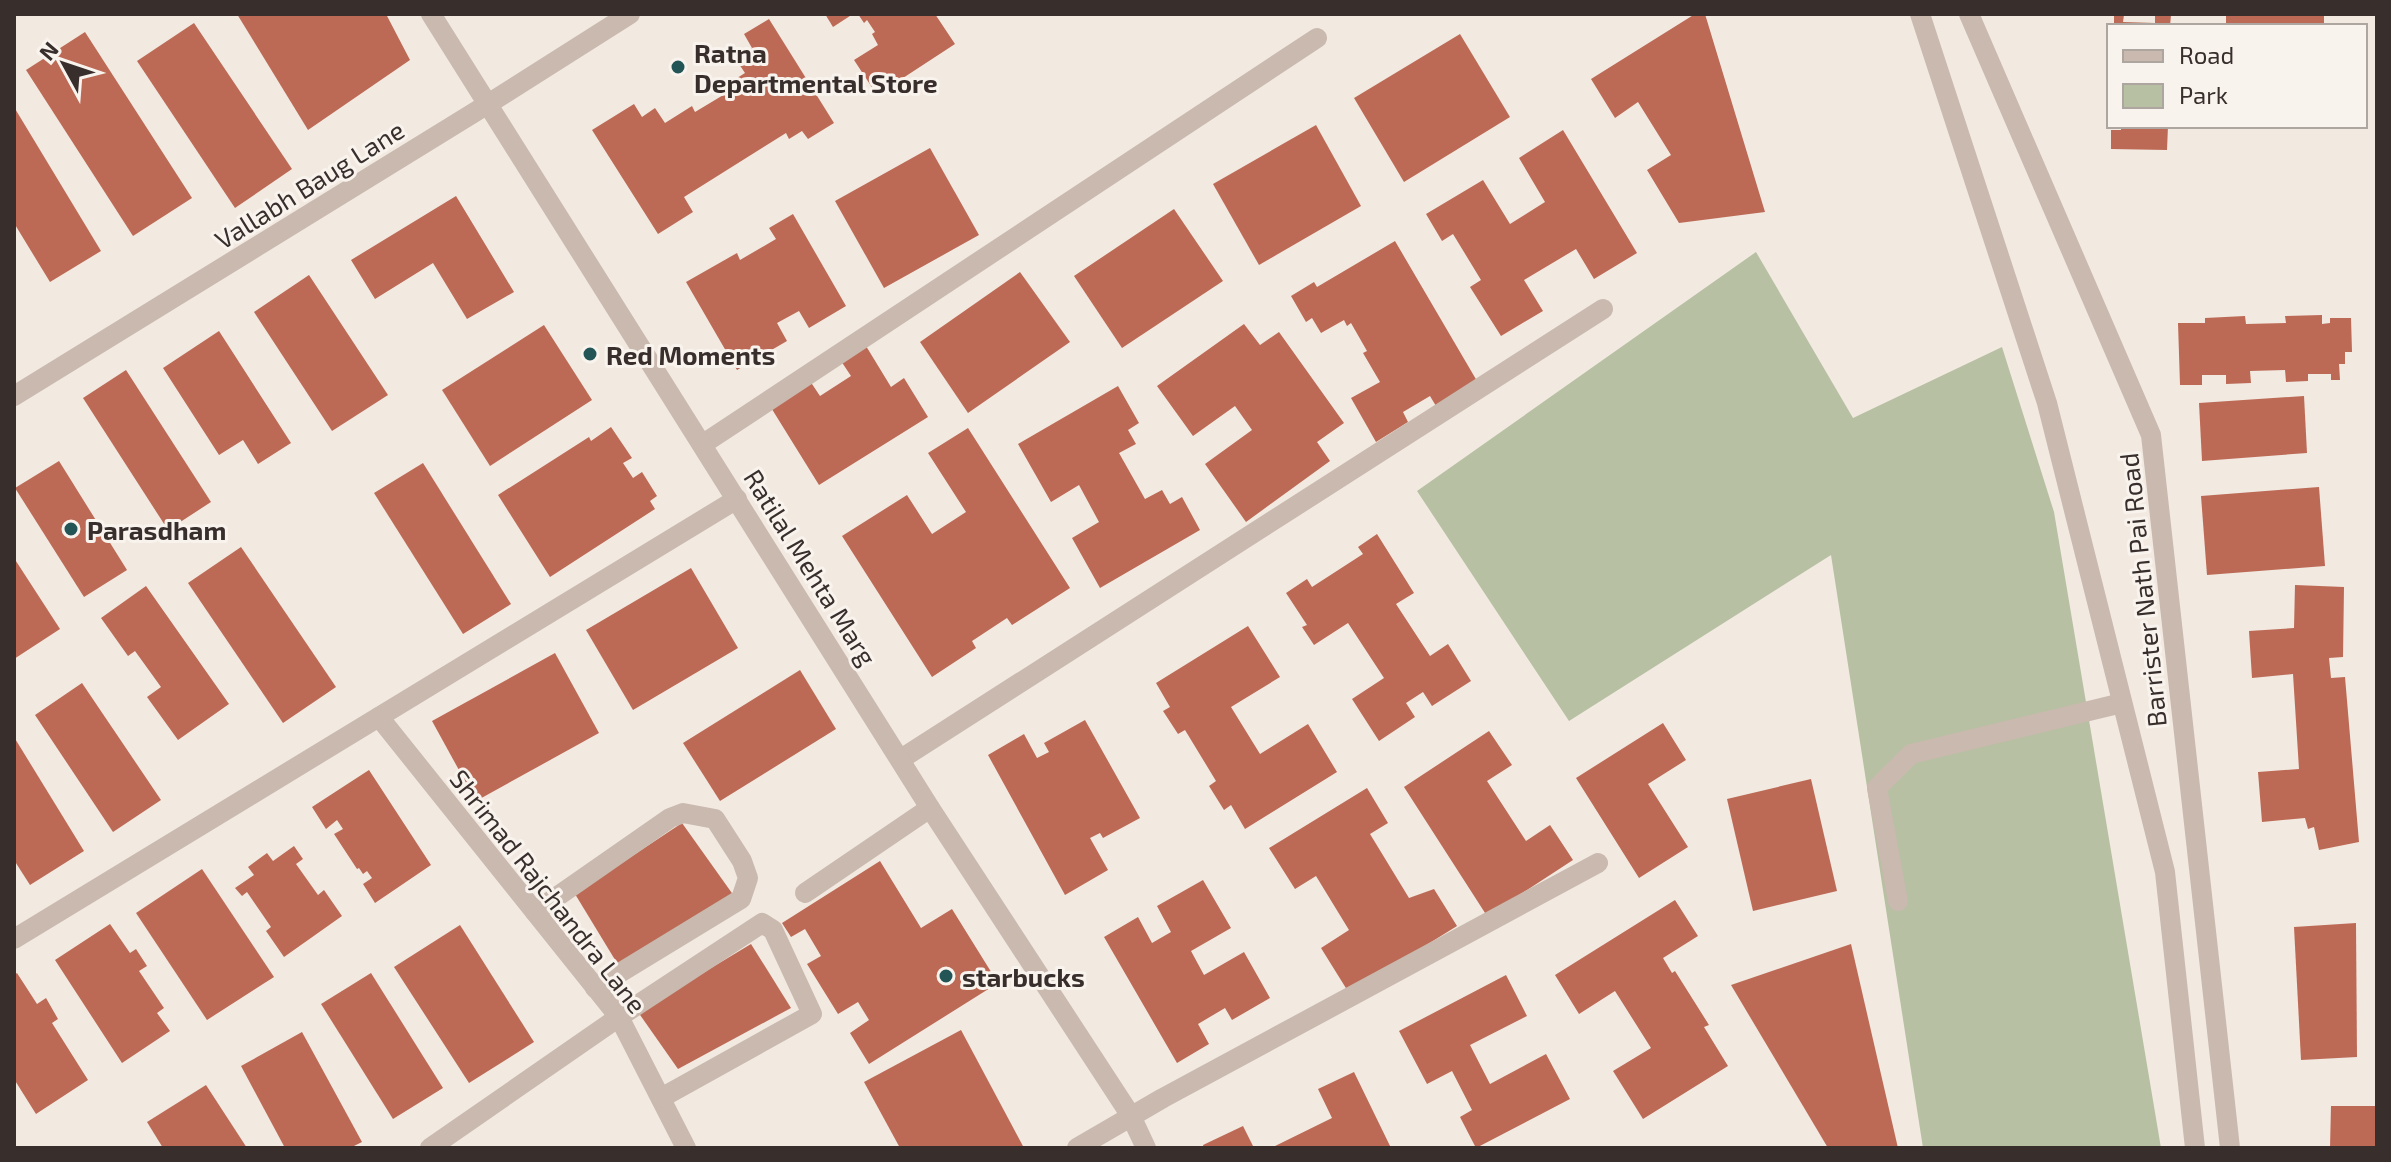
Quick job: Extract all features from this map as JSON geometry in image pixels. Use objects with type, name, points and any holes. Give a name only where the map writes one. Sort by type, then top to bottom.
[{"type":"street","name":"Ratilal Mehta Marg","points":[[431,14],[930,808],[1131,1116],[1146,1148]]},
{"type":"street","name":"Vallabh Baug Lane","points":[[14,396],[630,14]]},
{"type":"street","points":[[1920,14],[2047,403],[2165,872],[2195,1148]]},
{"type":"street","name":"Barrister Nath Pai Road","points":[[1969,14],[2151,435],[2230,1148]]},
{"type":"street","points":[[703,444],[1317,38]]},
{"type":"street","points":[[901,759],[1603,309]]},
{"type":"street","points":[[14,939],[737,499]]},
{"type":"street","points":[[1898,901],[1877,788],[1911,754],[2122,703]]},
{"type":"street","name":"Shrimad Rajchandra Lane","points":[[379,717],[619,1017],[686,1148]]},
{"type":"street","points":[[805,893],[930,808]]},
{"type":"street","points":[[535,912],[670,818],[683,813],[715,819],[742,861],[748,878],[741,899],[595,988]]},
{"type":"street","points":[[1077,1148],[1598,863]]},
{"type":"street","points":[[430,1148],[619,1017],[762,923],[773,930],[812,1014],[661,1098]]},
{"type":"green space","points":[[1756,252],[1853,418],[2002,347],[2054,512],[2161,1148],[1923,1148],[1831,555],[1569,721],[1417,491]]},
{"type":"building","points":[[237,14],[386,14],[410,60],[308,130]]},
{"type":"building","points":[[825,14],[853,14],[833,27]]},
{"type":"building","points":[[858,14],[935,14],[955,44],[877,95],[854,60],[878,45],[872,34],[875,32],[867,20],[864,23]]},
{"type":"building","points":[[1695,14],[1705,14],[1765,212],[1679,223],[1647,170],[1671,155],[1638,102],[1615,118],[1591,79]]},
{"type":"building","points":[[2114,14],[2124,15],[2123,22],[2155,23],[2155,15],[2171,15],[2170,24],[2114,24]]},
{"type":"building","points":[[2226,15],[2324,15],[2324,24],[2226,24]]},
{"type":"building","points":[[769,19],[834,123],[808,139],[802,131],[789,139],[786,133],[684,197],[693,212],[658,234],[592,130],[634,104],[642,117],[655,108],[665,123],[692,106],[695,112],[730,91],[726,85],[745,73],[735,58],[752,48],[744,34]]},
{"type":"building","points":[[194,23],[292,169],[235,208],[137,61]]},
{"type":"building","points":[[85,32],[192,198],[133,236],[26,70]]},
{"type":"building","points":[[1460,34],[1510,117],[1404,182],[1354,98]]},
{"type":"building","points":[[14,107],[101,251],[50,282],[14,223]]},
{"type":"building","points":[[1316,125],[1361,206],[1259,265],[1213,184]]},
{"type":"building","points":[[2168,128],[2167,150],[2111,149],[2111,130]]},
{"type":"building","points":[[1563,130],[1637,253],[1594,279],[1576,249],[1524,280],[1543,311],[1501,336],[1470,287],[1481,280],[1453,234],[1442,241],[1426,214],[1483,180],[1510,224],[1545,202],[1519,158]]},
{"type":"building","points":[[930,148],[979,235],[884,288],[835,201]]},
{"type":"building","points":[[456,196],[514,292],[467,319],[433,263],[375,299],[351,260]]},
{"type":"building","points":[[1174,209],[1223,281],[1122,348],[1074,276]]},
{"type":"building","points":[[793,214],[846,306],[809,328],[799,311],[777,323],[787,341],[737,370],[686,282],[737,253],[740,260],[776,239],[769,228]]},
{"type":"building","points":[[1395,241],[1477,381],[1436,406],[1430,396],[1403,412],[1408,422],[1376,442],[1351,398],[1380,382],[1363,353],[1367,351],[1351,323],[1347,326],[1344,320],[1321,333],[1312,318],[1306,322],[1291,296],[1314,282],[1317,287]]},
{"type":"building","points":[[1020,272],[1070,342],[968,413],[920,342]]},
{"type":"building","points":[[309,275],[388,395],[332,431],[254,312]]},
{"type":"building","points":[[2322,315],[2322,324],[2330,323],[2330,318],[2351,318],[2352,352],[2345,352],[2345,364],[2339,364],[2340,380],[2331,380],[2331,374],[2308,374],[2308,381],[2286,382],[2285,370],[2250,371],[2251,383],[2226,384],[2226,375],[2202,375],[2202,385],[2180,385],[2178,323],[2205,323],[2205,318],[2245,316],[2246,324],[2286,323],[2285,316]]},
{"type":"building","points":[[1244,324],[1260,345],[1279,332],[1344,423],[1317,442],[1330,461],[1246,522],[1205,464],[1252,430],[1235,406],[1193,436],[1157,386]]},
{"type":"building","points":[[544,325],[592,400],[490,466],[442,390]]},
{"type":"building","points":[[219,331],[291,443],[258,464],[243,440],[219,455],[163,368]]},
{"type":"building","points":[[866,346],[891,387],[904,378],[928,417],[819,485],[770,406],[810,381],[820,396],[851,376],[841,361]]},
{"type":"building","points":[[126,370],[211,502],[168,530],[83,398]]},
{"type":"building","points":[[1118,386],[1139,423],[1128,430],[1136,444],[1119,453],[1145,499],[1162,490],[1170,504],[1182,497],[1200,530],[1100,588],[1072,538],[1099,522],[1079,485],[1051,502],[1018,444]]},
{"type":"building","points":[[2304,396],[2307,453],[2202,461],[2199,403]]},
{"type":"building","points":[[611,427],[632,458],[623,463],[633,478],[642,472],[657,496],[650,501],[655,509],[550,577],[498,495],[589,437],[591,441]]},
{"type":"building","points":[[968,428],[1070,588],[1012,625],[1007,618],[972,641],[976,648],[932,677],[842,536],[907,495],[932,534],[966,512],[928,453]]},
{"type":"building","name":"Parasdham","points":[[59,461],[127,570],[84,597],[15,488]]},
{"type":"building","points":[[423,463],[511,604],[463,634],[374,493]]},
{"type":"building","points":[[2319,487],[2325,566],[2207,575],[2201,496]]},
{"type":"building","points":[[1377,534],[1414,593],[1396,604],[1430,656],[1448,644],[1471,681],[1432,706],[1423,692],[1406,703],[1415,717],[1379,741],[1352,699],[1384,678],[1348,623],[1314,645],[1302,627],[1307,625],[1286,593],[1307,579],[1312,587],[1363,554],[1358,547]]},
{"type":"building","points":[[241,547],[336,687],[283,723],[188,583]]},
{"type":"building","points":[[14,558],[60,629],[14,659]]},
{"type":"building","points":[[691,568],[738,648],[633,710],[586,630]]},
{"type":"building","points":[[2295,585],[2344,587],[2343,657],[2329,658],[2331,678],[2345,677],[2359,842],[2319,850],[2314,827],[2308,829],[2305,818],[2262,822],[2258,772],[2299,769],[2293,674],[2252,678],[2249,631],[2294,628]]},
{"type":"building","points":[[146,586],[229,704],[178,740],[147,697],[161,687],[135,651],[128,656],[101,618]]},
{"type":"building","points":[[1248,626],[1280,677],[1231,707],[1260,754],[1308,724],[1337,772],[1245,829],[1231,805],[1224,810],[1209,786],[1216,781],[1185,730],[1178,734],[1163,711],[1170,707],[1156,683]]},
{"type":"building","points":[[555,653],[599,733],[476,801],[432,721]]},
{"type":"building","points":[[800,670],[836,729],[720,801],[683,743]]},
{"type":"building","points":[[82,683],[161,800],[113,832],[35,715]]},
{"type":"building","points":[[1085,720],[1140,818],[1103,838],[1100,833],[1090,838],[1108,870],[1065,895],[988,755],[1024,734],[1037,758],[1049,752],[1044,743]]},
{"type":"building","points":[[1663,723],[1686,760],[1648,784],[1688,847],[1639,878],[1576,778]]},
{"type":"building","points":[[1489,731],[1512,765],[1487,781],[1526,841],[1550,825],[1573,860],[1487,916],[1404,787]]},
{"type":"building","points":[[14,737],[84,851],[30,885],[14,860]]},
{"type":"building","points":[[369,770],[431,865],[375,903],[363,884],[372,878],[367,871],[363,874],[357,869],[334,834],[343,829],[337,820],[326,829],[312,807]]},
{"type":"building","points":[[1811,779],[1837,891],[1753,911],[1727,799]]},
{"type":"building","points":[[1367,788],[1388,823],[1370,834],[1409,898],[1434,889],[1457,926],[1349,993],[1321,948],[1349,930],[1316,876],[1295,889],[1269,848]]},
{"type":"building","points":[[682,823],[734,896],[620,968],[575,894]]},
{"type":"building","points":[[294,846],[303,859],[296,864],[318,895],[324,890],[342,916],[284,957],[266,931],[271,927],[247,892],[242,896],[235,888],[254,875],[248,867],[267,853],[273,861]]},
{"type":"building","points":[[880,861],[921,928],[952,909],[998,983],[869,1064],[850,1033],[869,1020],[858,1002],[838,1014],[807,964],[821,956],[805,929],[791,937],[782,923]]},
{"type":"building","points":[[202,869],[274,977],[207,1020],[136,913]]},
{"type":"building","points":[[1203,880],[1231,928],[1191,951],[1204,975],[1244,952],[1270,998],[1232,1020],[1225,1008],[1198,1024],[1209,1044],[1177,1063],[1104,937],[1138,917],[1152,943],[1171,932],[1157,906]]},
{"type":"building","points":[[1675,900],[1698,936],[1663,958],[1672,973],[1675,971],[1709,1025],[1704,1027],[1728,1066],[1643,1119],[1613,1071],[1651,1048],[1615,991],[1579,1014],[1555,975]]},
{"type":"building","points":[[2356,923],[2357,1057],[2301,1060],[2294,927]]},
{"type":"building","points":[[110,924],[130,953],[136,949],[147,966],[139,971],[164,1008],[157,1013],[170,1031],[122,1063],[55,960]]},
{"type":"building","points":[[460,925],[534,1042],[469,1083],[394,967]]},
{"type":"building","points":[[751,944],[791,1008],[678,1069],[638,1012]]},
{"type":"building","points":[[1851,944],[1898,1148],[1828,1148],[1731,985]]},
{"type":"building","points":[[17,973],[37,1004],[46,998],[58,1019],[52,1023],[88,1080],[36,1114],[14,1079],[14,975]]},
{"type":"building","points":[[371,973],[443,1088],[393,1119],[321,1004]]},
{"type":"building","points":[[1506,975],[1527,1016],[1470,1045],[1490,1084],[1546,1054],[1570,1099],[1476,1148],[1460,1117],[1472,1110],[1452,1071],[1427,1084],[1399,1031]]},
{"type":"building","points":[[961,1030],[1024,1148],[900,1148],[864,1082]]},
{"type":"building","points":[[302,1032],[362,1142],[350,1148],[285,1148],[241,1066]]},
{"type":"building","points":[[1354,1072],[1391,1148],[1271,1148],[1332,1118],[1318,1089]]},
{"type":"building","points":[[206,1085],[247,1148],[163,1148],[147,1122]]},
{"type":"building","points":[[2331,1106],[2377,1106],[2377,1148],[2330,1148]]},
{"type":"building","points":[[1243,1126],[1254,1148],[1204,1148],[1203,1145]]},
{"type":"place","name":"Ratna Departmental Store","points":[[678,67]]},
{"type":"place","name":"Red Moments","points":[[590,354]]},
{"type":"place","name":"Parasdham","points":[[71,529]]},
{"type":"place","name":"starbucks","points":[[946,976]]}]
